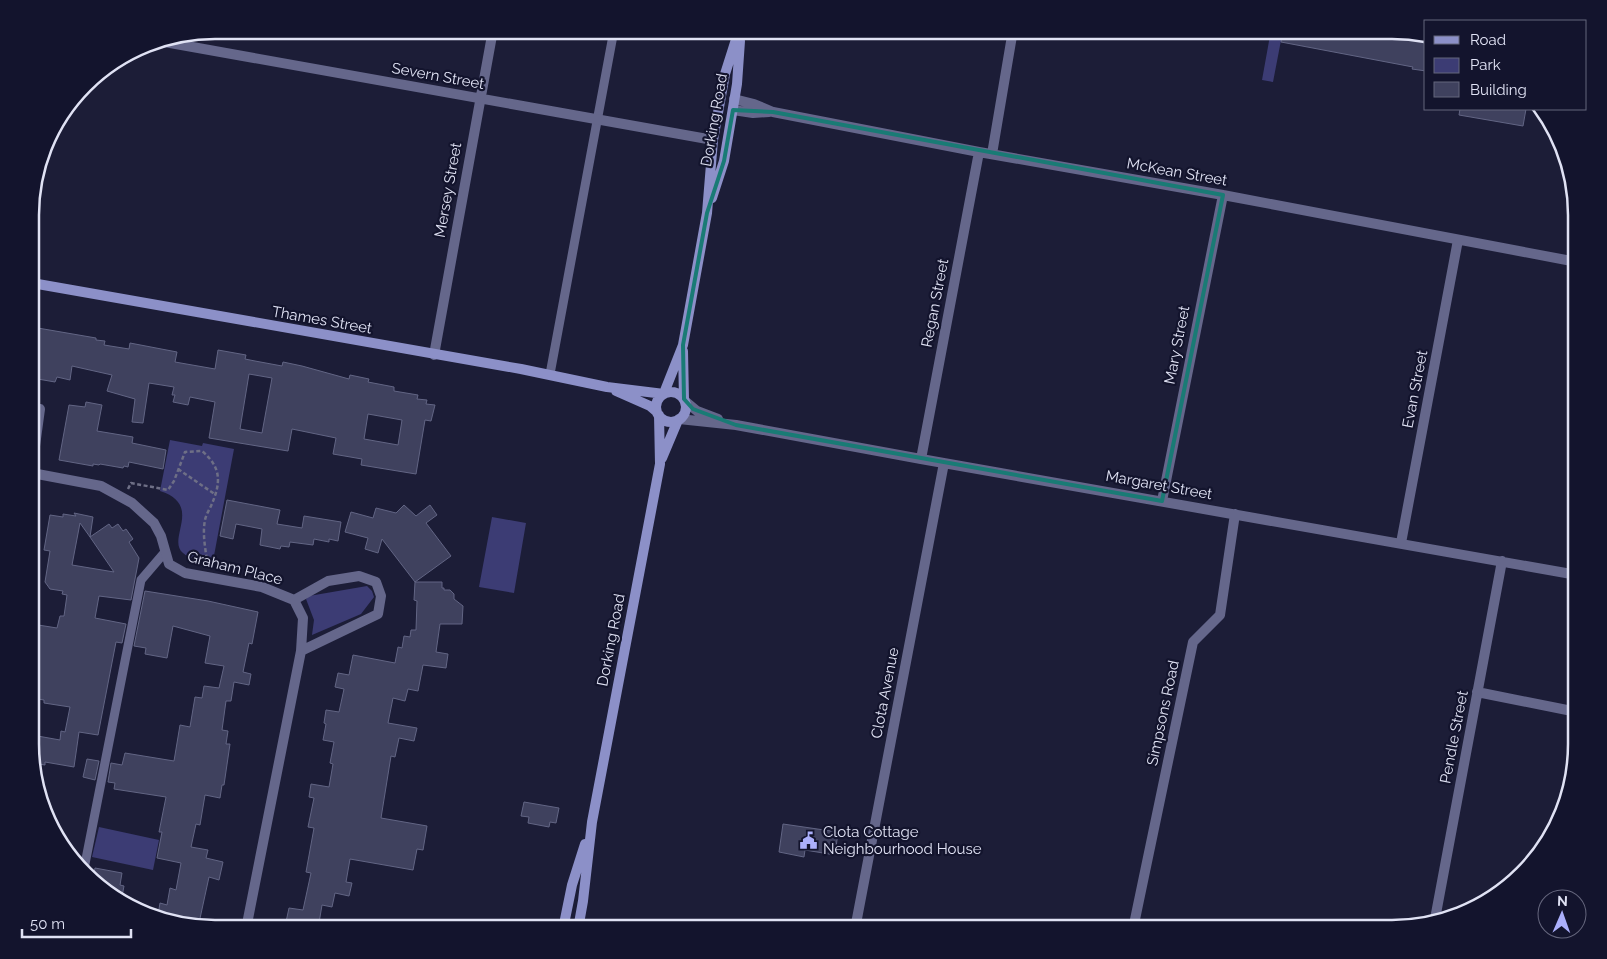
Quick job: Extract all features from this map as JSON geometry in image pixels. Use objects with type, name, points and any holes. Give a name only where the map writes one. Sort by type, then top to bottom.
[{"type":"main road","name":"Dorking Road","points":[[664,393],[682,345],[707,214],[713,140],[726,74],[737,39]]},
{"type":"main road","name":"Dorking Road","points":[[707,214],[724,161],[733,110],[739,39]]},
{"type":"main road","name":"Thames Street","points":[[39,284],[550,374],[608,387],[664,393]]},
{"type":"main road","name":"Dorking Road","points":[[682,345],[684,400]]},
{"type":"main road","name":"Thames Street","points":[[608,387],[650,406],[658,413]]},
{"type":"main road","points":[[673,392],[684,400],[685,411],[679,419],[670,421],[658,413],[656,408],[658,400],[664,393],[673,392]]},
{"type":"main road","name":"Dorking Road","points":[[658,413],[660,464]]},
{"type":"main road","name":"Dorking Road","points":[[580,920],[592,822],[660,464],[679,419]]},
{"type":"main road","name":"Dorking Road","points":[[565,918],[572,885],[592,822]]},
{"type":"main road","points":[[565,918],[569,920]]},
{"type":"street","name":"Mersey Street","points":[[434,355],[491,39]]},
{"type":"street","points":[[992,154],[1011,39]]},
{"type":"street","name":"Severn Street","points":[[174,44],[713,140]]},
{"type":"street","name":"McKean Street","points":[[734,99],[754,104],[773,112],[979,152],[1223,195],[1568,260]]},
{"type":"street","name":"McKean Street","points":[[733,110],[753,113],[773,112]]},
{"type":"street","name":"Regan Street","points":[[921,459],[979,152]]},
{"type":"street","name":"Mary Street","points":[[1162,501],[1223,195]]},
{"type":"street","name":"Evan Street","points":[[1401,543],[1458,240]]},
{"type":"street","name":"Margaret Street","points":[[684,400],[693,409],[703,414],[736,425]]},
{"type":"street","points":[[39,417],[40,410]]},
{"type":"street","name":"Margaret Street","points":[[679,419],[736,425],[1568,573]]},
{"type":"street","name":"Clota Avenue","points":[[857,920],[944,463]]},
{"type":"street","name":"Graham Place","points":[[39,474],[101,486],[124,498],[154,523],[161,536],[169,564],[185,573],[262,587],[294,600],[304,618],[301,651],[248,920]]},
{"type":"street","name":"Simpsons Road","points":[[1135,920],[1193,642],[1220,615],[1236,514]]},
{"type":"street","name":"Pendle Street","points":[[1436,915],[1502,561]]},
{"type":"street","name":"Graham Place","points":[[294,600],[328,581],[359,576],[376,582],[381,596],[378,614],[301,651]]},
{"type":"street","points":[[1477,692],[1568,710]]},
{"type":"lane","points":[[550,374],[612,39]]},
{"type":"lane","points":[[85,863],[141,580],[165,552]]},
{"type":"path","points":[[124,498],[131,483],[168,490],[174,481],[185,452],[202,451],[212,460],[218,473],[218,489],[205,520],[205,542],[209,578]]},
{"type":"path","points":[[178,468],[216,495]]},
{"type":"highlighted area","points":[[733,110],[773,112],[1223,195],[1162,501],[736,425],[693,409],[684,399],[683,345],[707,213],[724,161]]},
{"type":"green space","points":[[1269,39],[1281,39],[1273,82],[1262,80]]},
{"type":"green space","points":[[170,440],[202,446],[203,443],[234,449],[213,561],[189,557],[179,547],[178,539],[182,522],[180,505],[173,497],[160,491]]},
{"type":"green space","points":[[492,517],[526,523],[514,593],[479,587]]},
{"type":"green space","points":[[367,586],[372,591],[374,597],[361,614],[312,635],[314,620],[306,599],[309,596]]},
{"type":"green space","points":[[99,827],[159,840],[153,870],[92,857]]},
{"type":"building","points":[[1282,39],[1403,39],[1424,42],[1424,71],[1412,69],[1413,67],[1281,42]]},
{"type":"building","points":[[1460,110],[1526,110],[1523,126],[1459,115]]},
{"type":"building","points":[[39,328],[96,338],[96,340],[105,341],[104,345],[129,349],[130,343],[177,352],[175,362],[215,369],[218,350],[246,355],[245,359],[282,366],[283,362],[349,379],[350,375],[369,379],[368,382],[394,387],[394,391],[418,395],[417,399],[427,400],[426,404],[435,405],[431,421],[425,420],[416,474],[361,465],[362,459],[333,454],[336,438],[292,429],[288,451],[209,438],[215,402],[190,397],[188,405],[173,402],[175,395],[172,395],[174,387],[149,383],[143,423],[132,422],[135,399],[107,391],[112,375],[72,366],[70,380],[57,377],[55,382],[39,379]],"holes":[[[249,374],[272,378],[262,433],[240,429]],[[368,414],[402,420],[398,445],[364,439]]]},
{"type":"building","points":[[86,402],[102,405],[97,431],[133,437],[132,443],[166,450],[163,469],[129,462],[128,467],[124,466],[123,468],[100,464],[93,464],[93,466],[59,460],[69,405],[85,407]]},
{"type":"building","points":[[227,500],[280,510],[277,524],[302,528],[304,516],[341,522],[338,541],[329,539],[329,542],[314,539],[313,545],[290,542],[289,547],[281,546],[280,549],[260,545],[262,529],[236,524],[233,539],[220,536]]},
{"type":"building","points":[[404,505],[416,516],[430,505],[437,515],[426,523],[451,556],[415,582],[382,539],[378,553],[365,549],[368,538],[345,532],[351,512],[373,518],[376,508],[396,513]]},
{"type":"building","points":[[74,513],[93,517],[90,537],[109,524],[112,528],[118,524],[123,531],[126,529],[133,539],[129,542],[139,558],[131,600],[99,596],[95,618],[126,624],[122,643],[116,642],[98,735],[79,732],[74,767],[45,762],[45,765],[40,764],[39,736],[60,740],[61,731],[65,732],[70,707],[44,703],[44,700],[39,699],[39,625],[57,628],[60,616],[64,616],[67,595],[62,594],[63,591],[50,589],[45,582],[50,551],[44,550],[50,515],[76,516]],"holes":[[[80,523],[114,572],[72,565]]]},
{"type":"building","points":[[415,582],[442,582],[442,588],[450,590],[454,594],[454,599],[463,606],[462,624],[440,624],[436,652],[448,654],[446,668],[423,665],[418,691],[408,689],[405,701],[393,698],[388,723],[417,728],[414,741],[399,738],[395,757],[391,756],[381,818],[427,826],[423,850],[417,849],[413,870],[350,859],[346,882],[352,883],[349,896],[335,893],[332,907],[322,905],[320,920],[286,920],[289,908],[303,910],[311,873],[306,872],[314,828],[308,827],[314,798],[309,797],[311,784],[329,787],[333,764],[330,763],[334,742],[323,740],[326,724],[324,723],[326,710],[339,712],[344,689],[335,687],[338,673],[349,675],[353,655],[395,663],[398,647],[402,648],[404,636],[410,637],[411,630],[416,630],[417,601],[414,600]]},
{"type":"building","points":[[145,591],[208,601],[258,612],[252,644],[249,643],[243,672],[251,674],[249,685],[234,682],[231,701],[226,701],[222,730],[228,731],[226,744],[230,744],[224,785],[222,785],[220,798],[205,795],[200,825],[196,824],[191,847],[208,850],[206,858],[223,862],[219,880],[209,877],[200,920],[159,911],[160,903],[167,905],[170,888],[176,890],[181,863],[157,858],[162,832],[159,832],[166,797],[114,789],[115,783],[108,782],[111,763],[122,765],[125,753],[174,761],[180,725],[190,727],[195,697],[202,698],[204,686],[219,688],[224,666],[205,663],[210,636],[173,626],[167,658],[145,654],[146,648],[134,646]]},
{"type":"building","points":[[87,759],[99,761],[95,780],[83,777]]},
{"type":"building","points":[[524,802],[559,808],[556,823],[550,822],[549,827],[528,823],[529,817],[521,816]]},
{"type":"building","name":"Clota Cottage Neighbourhood House","points":[[783,824],[838,832],[835,855],[805,850],[804,857],[779,852]]},
{"type":"building","points":[[95,868],[122,873],[120,885],[124,886],[122,894],[108,884],[94,872]]},
{"type":"place","name":"Clota Cottage Neighbourhood House","points":[[809,841]]}]
